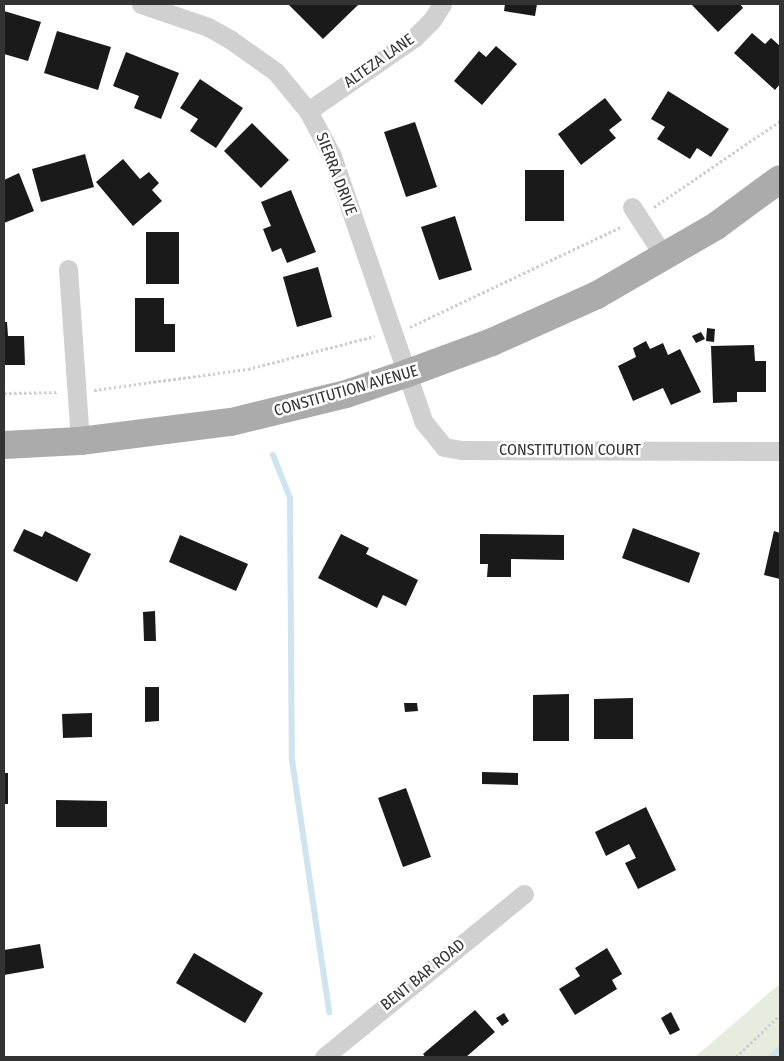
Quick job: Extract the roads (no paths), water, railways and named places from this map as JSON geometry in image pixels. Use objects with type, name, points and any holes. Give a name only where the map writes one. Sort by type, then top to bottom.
[{"type":"main road","name":"CONSTITUTION AVENUE","points":[[4,444],[80,441],[240,420],[346,394],[408,373],[538,322],[665,258],[780,179]]},
{"type":"street","name":"SIERRA DRIVE","points":[[141,4],[208,27],[231,40],[276,72],[308,111],[332,156],[408,373]]},
{"type":"street","name":"ALTEZA LANE","points":[[308,111],[414,38],[432,20],[442,4]]},
{"type":"street","points":[[636,212],[665,258]]},
{"type":"street","points":[[68,269],[80,441]]},
{"type":"street","name":"CONSTITUTION COURT","points":[[408,373],[423,421],[444,447],[461,450],[780,451]]},
{"type":"street","name":"BENT BAR ROAD","points":[[324,1057],[524,894]]},
{"type":"waterway","points":[[273,455],[290,498],[292,760],[329,1012]]},
{"type":"waterway","points":[[771,1057],[780,1049]]}]
